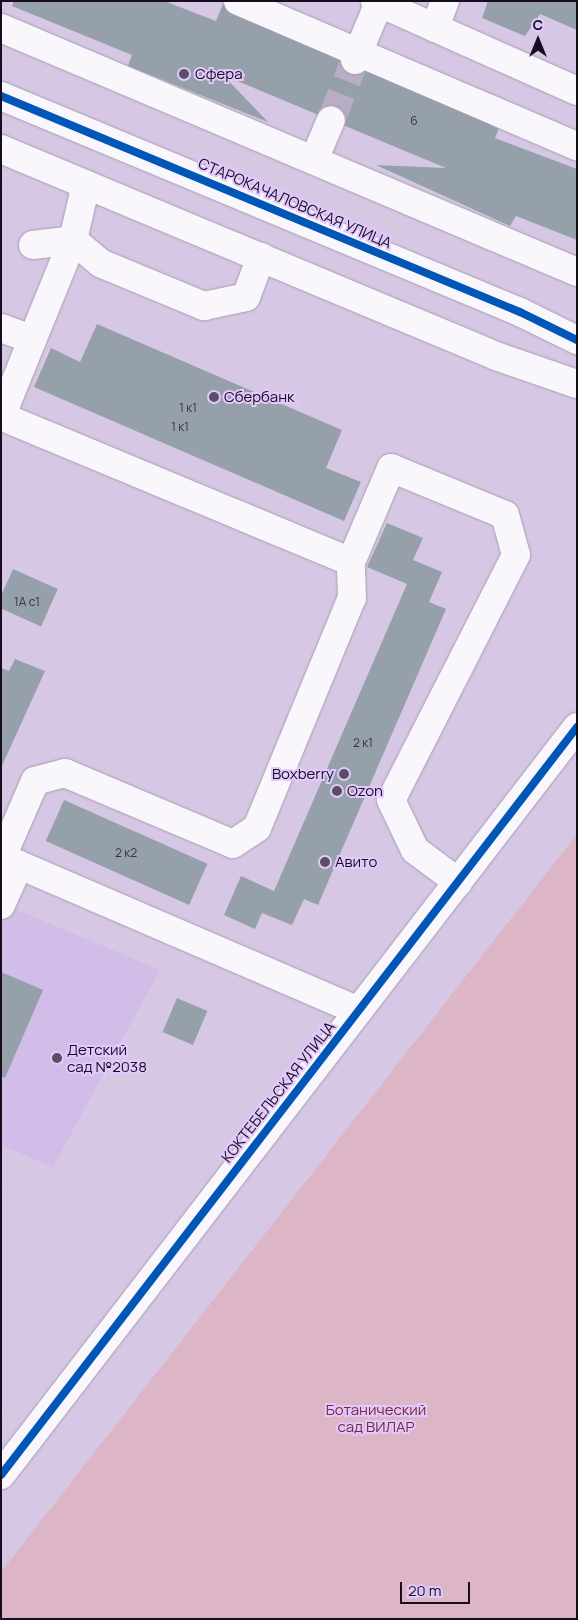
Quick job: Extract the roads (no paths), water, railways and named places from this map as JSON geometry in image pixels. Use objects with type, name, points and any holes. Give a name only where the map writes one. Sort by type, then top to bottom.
[{"type":"street","points":[[238,1],[356,56],[577,146]]},
{"type":"street","points":[[435,28],[445,1]]},
{"type":"street","points":[[356,56],[377,2],[577,91]]},
{"type":"street","points":[[1,28],[577,272]]},
{"type":"street","name":"СТАРОКАЧАЛОВСКАЯ УЛИЦА","points":[[1,96],[520,312],[577,340]]},
{"type":"street","points":[[314,160],[331,120]]},
{"type":"street","points":[[1,148],[261,257],[577,384]]},
{"type":"street","points":[[86,184],[76,230],[2,417],[352,562]]},
{"type":"street","points":[[32,245],[76,230]]},
{"type":"street","points":[[76,230],[100,263],[204,306],[246,297],[261,257]]},
{"type":"street","points":[[1,328],[32,339]]},
{"type":"street","points":[[1,905],[7,860],[35,781],[65,773],[233,844],[257,828],[352,598],[352,562],[391,468],[505,515],[516,555],[391,800],[415,850],[458,882]]},
{"type":"street","name":"КОКТЕБЕЛЬСКАЯ УЛИЦА","points":[[1,1475],[577,727]]},
{"type":"street","points":[[7,860],[358,1011]]},
{"type":"tunnel","points":[[331,120],[355,60]]},
{"type":"place","name":"Сфера","points":[[184,74]]},
{"type":"place","name":"Сбербанк","points":[[214,397]]},
{"type":"place","name":"Boxberry","points":[[344,774]]},
{"type":"place","name":"Ozon","points":[[337,791]]},
{"type":"place","name":"Авито","points":[[325,862]]},
{"type":"place","name":"Детский сад №2038","points":[[57,1058]]},
{"type":"park label","name":"Ботанический сад ВИЛАР","points":[[376,1418]]}]
